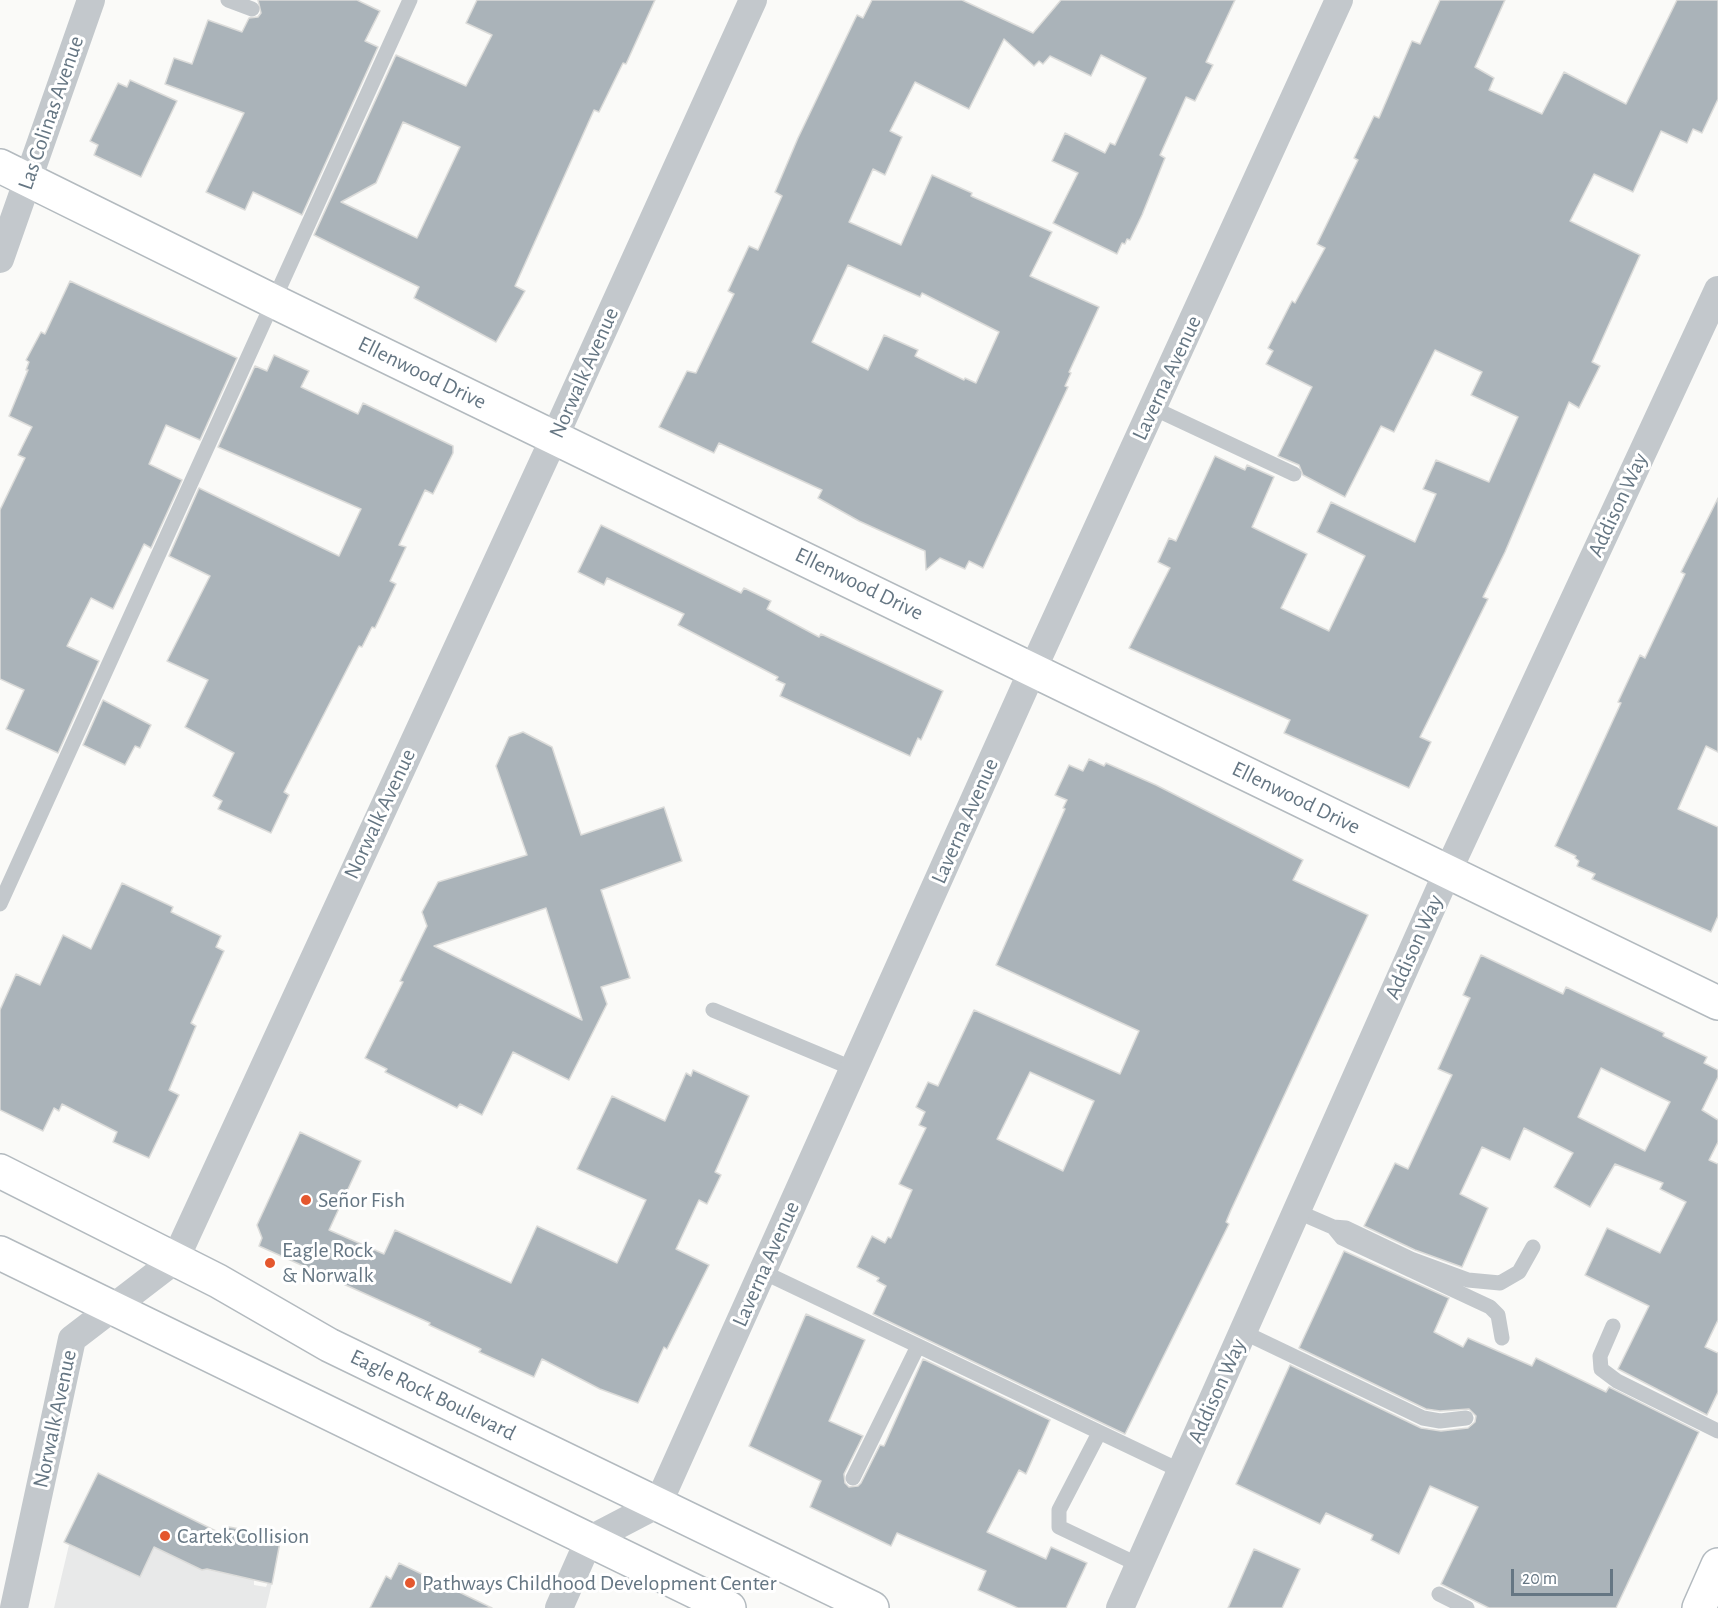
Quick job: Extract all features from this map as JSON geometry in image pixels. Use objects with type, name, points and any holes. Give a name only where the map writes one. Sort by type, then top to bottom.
[{"type":"street","name":"Las Colinas Avenue","points":[[0,259],[14,173],[91,0]]},
{"type":"street","name":"Norwalk Avenue","points":[[14,1608],[72,1339],[175,1260],[555,436],[753,0]]},
{"type":"street","name":"Laverna Avenue","points":[[658,1504],[1033,669],[1339,0]]},
{"type":"street","name":"Ellenwood Drive","points":[[14,173],[274,302],[555,436],[1447,873],[1718,1003]]},
{"type":"street","name":"Addison Way","points":[[1120,1608],[1447,873],[1718,290]]},
{"type":"street","name":"Eagle Rock Boulevard","points":[[0,1171],[175,1260],[329,1345],[872,1608]]},
{"type":"street","points":[[0,1253],[729,1608]]},
{"type":"street","points":[[559,1608],[589,1540],[658,1504]]},
{"type":"street","points":[[1699,1608],[1718,1565]]},
{"type":"lane","points":[[228,0],[252,9]]},
{"type":"lane","points":[[0,904],[410,0]]},
{"type":"lane","points":[[1153,408],[1294,474]]},
{"type":"lane","points":[[713,1010],[854,1069]]},
{"type":"lane","points":[[1296,1211],[1333,1227],[1346,1228],[1411,1259],[1468,1280],[1500,1283],[1518,1272],[1533,1247]]},
{"type":"lane","points":[[1333,1227],[1342,1238],[1490,1307],[1498,1315],[1502,1338]]},
{"type":"lane","points":[[763,1272],[1181,1471]]},
{"type":"lane","points":[[1613,1326],[1600,1356],[1601,1369],[1617,1381],[1718,1431]]},
{"type":"lane","points":[[1243,1332],[1423,1418],[1440,1421],[1466,1418]]},
{"type":"lane","points":[[853,1478],[918,1346]]},
{"type":"lane","points":[[1099,1433],[1059,1510],[1059,1527],[1139,1565]]},
{"type":"lane","points":[[1439,1594],[1467,1608]]},
{"type":"shaded area","points":[[69,1545],[139,1577],[154,1547],[202,1570],[207,1569],[254,1580],[254,1585],[266,1587],[268,1582],[272,1583],[266,1608],[54,1608]]},
{"type":"building","points":[[258,0],[357,0],[380,11],[365,41],[378,47],[302,215],[253,192],[245,210],[206,192],[244,113],[165,84],[174,58],[192,64],[208,20],[242,32],[249,18],[258,17],[261,13]]},
{"type":"building","points":[[477,0],[655,0],[626,64],[623,63],[599,112],[594,110],[515,286],[525,291],[496,342],[414,298],[419,287],[314,235],[396,55],[466,86],[492,35],[466,23]],"holes":[[[403,122],[460,147],[417,238],[341,202],[376,183]]]},
{"type":"building","points":[[872,0],[962,0],[1033,33],[1061,0],[1235,0],[1206,62],[1213,65],[1195,101],[1186,97],[1160,155],[1165,158],[1142,215],[1130,240],[1127,239],[1125,244],[1122,243],[1117,254],[1053,223],[1078,173],[1052,161],[1065,133],[1105,153],[1110,143],[1115,145],[1146,78],[1101,55],[1091,76],[1050,56],[1043,64],[1039,61],[1034,66],[1004,39],[969,109],[915,82],[890,131],[902,137],[885,175],[873,169],[849,222],[901,245],[932,175],[972,193],[971,196],[1052,232],[1030,276],[1099,307],[1069,372],[1071,373],[1065,386],[1068,387],[983,568],[969,561],[965,569],[940,558],[926,570],[925,551],[859,521],[818,498],[822,490],[719,443],[714,453],[659,427],[687,371],[696,373],[734,294],[728,291],[749,246],[758,250],[782,196],[775,192],[798,138],[857,15],[863,18]],"holes":[[[848,265],[920,297],[922,293],[999,332],[976,383],[965,378],[964,380],[915,356],[918,350],[884,335],[868,370],[812,342]]]},
{"type":"building","points":[[1440,0],[1505,0],[1475,67],[1494,78],[1489,90],[1542,114],[1564,72],[1626,104],[1677,0],[1718,0],[1718,99],[1702,133],[1693,129],[1687,143],[1661,131],[1633,192],[1594,174],[1570,221],[1640,255],[1592,362],[1600,366],[1579,408],[1569,402],[1505,552],[1483,597],[1488,599],[1420,737],[1431,742],[1409,788],[1284,733],[1290,720],[1129,648],[1170,568],[1158,562],[1169,538],[1176,541],[1215,456],[1245,470],[1247,465],[1274,477],[1252,527],[1307,554],[1281,608],[1329,631],[1365,556],[1317,532],[1331,502],[1415,542],[1436,494],[1423,489],[1436,460],[1489,482],[1518,417],[1471,395],[1482,372],[1435,350],[1394,432],[1381,426],[1345,497],[1303,475],[1299,465],[1278,456],[1312,387],[1266,364],[1273,351],[1268,348],[1292,301],[1295,303],[1325,248],[1317,244],[1358,160],[1354,158],[1374,116],[1379,118],[1412,41],[1420,44]]},
{"type":"building","points":[[130,80],[177,101],[141,177],[94,155],[98,145],[90,141],[118,83],[127,87]]},
{"type":"building","points":[[70,281],[237,358],[200,440],[166,425],[149,464],[182,480],[151,548],[144,544],[113,609],[91,598],[67,646],[99,661],[58,753],[6,729],[24,690],[0,679],[0,510],[25,458],[18,455],[32,427],[9,416],[28,370],[26,370],[29,362],[26,360],[41,332],[45,334]]},
{"type":"building","points":[[274,355],[309,371],[301,387],[358,414],[363,403],[453,446],[453,453],[433,494],[425,490],[399,545],[406,547],[390,581],[396,584],[375,628],[372,627],[362,647],[359,646],[284,792],[289,795],[271,833],[218,809],[222,801],[213,796],[234,753],[185,727],[208,680],[167,661],[210,576],[169,556],[199,488],[339,556],[361,509],[218,447],[255,366],[267,371]]},
{"type":"building","points":[[1718,498],[1718,752],[1706,746],[1678,809],[1718,827],[1718,916],[1711,932],[1592,879],[1595,874],[1577,866],[1579,861],[1575,858],[1576,856],[1555,846],[1621,703],[1618,702],[1640,655],[1645,658],[1685,574],[1681,572]]},
{"type":"building","points":[[601,525],[741,593],[744,588],[771,601],[767,609],[819,637],[821,634],[943,691],[921,740],[918,738],[910,756],[780,696],[785,684],[776,680],[778,677],[678,625],[684,614],[607,578],[604,585],[578,572]]},
{"type":"building","points":[[103,700],[151,725],[140,748],[135,746],[125,765],[83,745]]},
{"type":"building","points":[[523,732],[552,747],[581,835],[664,807],[682,861],[601,890],[630,978],[601,987],[607,1004],[569,1080],[513,1052],[482,1115],[460,1104],[457,1108],[385,1072],[387,1069],[365,1058],[403,982],[400,981],[427,926],[422,912],[438,882],[527,855],[496,766],[509,737]],"holes":[[[546,908],[582,1020],[434,946]]]},
{"type":"building","points":[[1089,759],[1104,766],[1106,763],[1156,785],[1303,860],[1293,880],[1368,915],[1231,1210],[1226,1222],[1229,1224],[1125,1434],[873,1314],[886,1286],[877,1281],[879,1278],[857,1267],[872,1236],[885,1243],[888,1237],[891,1238],[912,1190],[899,1184],[926,1128],[919,1125],[925,1112],[916,1107],[928,1082],[938,1086],[974,1010],[1120,1074],[1139,1031],[996,965],[1065,809],[1063,808],[1067,800],[1055,795],[1069,765],[1083,771]],"holes":[[[1030,1072],[1094,1101],[1063,1171],[997,1139]]]},
{"type":"building","points":[[122,883],[173,907],[171,912],[221,936],[216,947],[224,951],[191,1023],[196,1026],[169,1090],[179,1095],[149,1158],[113,1142],[117,1132],[62,1104],[59,1111],[54,1108],[43,1131],[0,1110],[0,1010],[16,974],[40,985],[63,935],[91,949]]},
{"type":"building","points":[[1481,955],[1563,994],[1566,987],[1664,1033],[1663,1036],[1707,1057],[1704,1063],[1718,1070],[1718,1077],[1702,1110],[1718,1120],[1718,1142],[1709,1160],[1718,1164],[1718,1320],[1705,1347],[1718,1353],[1718,1392],[1707,1415],[1618,1369],[1649,1306],[1585,1275],[1607,1228],[1660,1253],[1686,1202],[1660,1189],[1663,1183],[1615,1164],[1590,1207],[1554,1187],[1573,1153],[1524,1128],[1510,1160],[1482,1147],[1460,1194],[1488,1208],[1462,1267],[1415,1250],[1364,1226],[1395,1163],[1408,1169],[1452,1075],[1438,1069],[1470,998],[1463,995]],"holes":[[[1601,1068],[1670,1102],[1645,1151],[1578,1117]]]},
{"type":"building","points":[[693,1070],[749,1096],[715,1172],[721,1175],[707,1204],[699,1200],[676,1249],[709,1265],[667,1349],[664,1347],[638,1403],[600,1389],[542,1359],[534,1377],[479,1352],[481,1349],[429,1325],[430,1323],[259,1246],[262,1238],[257,1225],[300,1132],[361,1161],[329,1230],[384,1254],[395,1230],[511,1283],[537,1226],[617,1263],[646,1200],[577,1169],[612,1096],[665,1121],[686,1073],[691,1076]]},
{"type":"building","points":[[1344,1251],[1449,1298],[1434,1332],[1463,1347],[1468,1338],[1532,1366],[1536,1358],[1606,1392],[1609,1387],[1699,1432],[1616,1608],[1489,1608],[1441,1584],[1478,1507],[1430,1486],[1399,1554],[1371,1540],[1373,1535],[1326,1513],[1320,1524],[1236,1484],[1290,1365],[1421,1428],[1441,1431],[1468,1428],[1475,1422],[1476,1416],[1469,1409],[1440,1411],[1426,1409],[1299,1348]]},
{"type":"building","points":[[806,1314],[865,1340],[829,1421],[863,1436],[844,1474],[845,1483],[849,1487],[858,1486],[861,1483],[880,1445],[884,1446],[923,1359],[1050,1420],[1026,1474],[1019,1470],[987,1532],[1046,1559],[1051,1547],[1087,1563],[1066,1608],[1018,1608],[978,1590],[986,1571],[897,1533],[891,1546],[810,1507],[821,1481],[749,1446]]},
{"type":"building","points":[[98,1473],[220,1533],[224,1526],[281,1537],[272,1584],[207,1569],[202,1570],[154,1547],[140,1577],[64,1542]]},
{"type":"building","points":[[1254,1549],[1300,1569],[1282,1608],[1228,1608]]},
{"type":"building","name":"Pathways Childhood Development Center","points":[[399,1563],[492,1608],[370,1608],[386,1576],[391,1579]]},
{"type":"place","name":"Señor Fish","points":[[306,1200]]},
{"type":"place","name":"Eagle Rock & Norwalk","points":[[270,1263]]},
{"type":"place","name":"Cartek Collision","points":[[165,1536]]},
{"type":"place","name":"Pathways Childhood Development Center","points":[[410,1583]]}]
